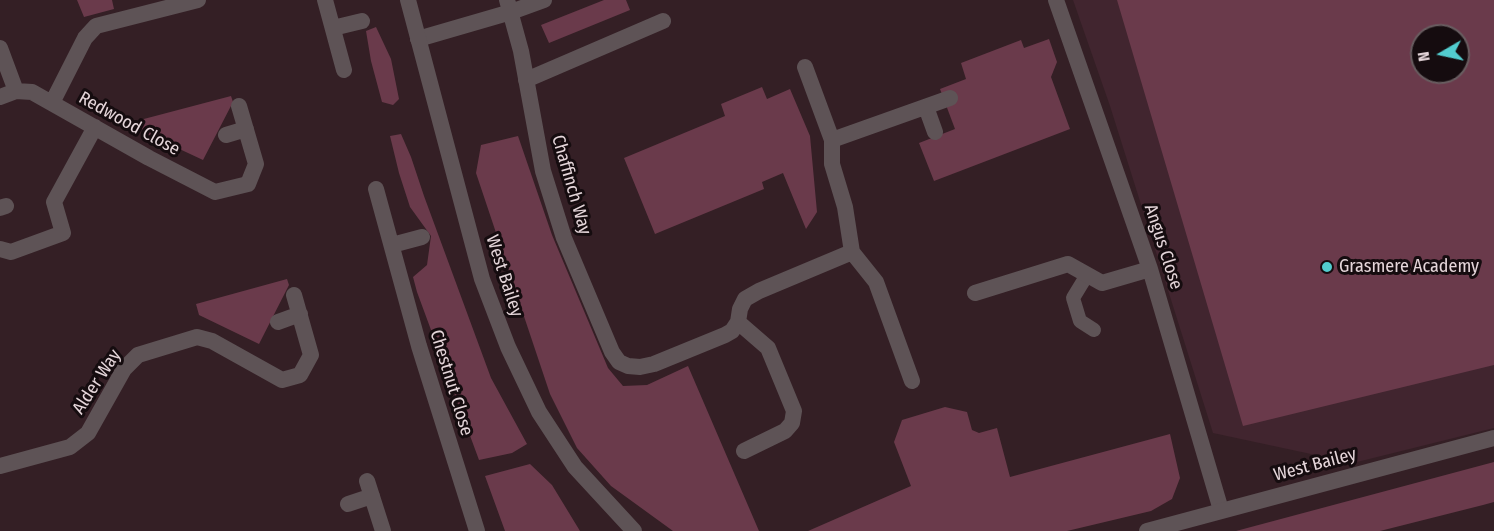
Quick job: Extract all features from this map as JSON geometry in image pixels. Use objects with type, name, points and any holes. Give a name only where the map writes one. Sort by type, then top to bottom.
[{"type":"street","name":"Redwood Close","points":[[198,0],[96,26],[85,38],[52,103],[215,192],[248,184],[256,164],[239,106]]},
{"type":"street","points":[[325,0],[344,70]]},
{"type":"street","name":"West Bailey","points":[[408,0],[482,279],[508,347],[539,412],[575,467],[634,531]]},
{"type":"street","points":[[418,39],[509,6],[544,0]]},
{"type":"street","name":"Angus Close","points":[[1056,0],[1150,269],[1221,510]]},
{"type":"street","name":"Chaffinch Way","points":[[509,6],[543,171],[564,238],[612,352],[619,362],[639,367],[654,364],[732,332],[738,322]]},
{"type":"street","points":[[333,28],[362,21]]},
{"type":"street","points":[[526,80],[663,21]]},
{"type":"street","points":[[0,48],[16,91]]},
{"type":"street","points":[[805,67],[832,140],[832,164],[845,207],[852,252],[876,282],[912,381]]},
{"type":"street","points":[[0,98],[16,91],[32,92],[52,103]]},
{"type":"street","points":[[832,140],[950,98]]},
{"type":"street","points":[[926,107],[935,132]]},
{"type":"street","points":[[0,249],[11,252],[63,233],[54,202],[95,127]]},
{"type":"street","points":[[226,135],[246,129]]},
{"type":"street","name":"Chestnut Close","points":[[376,189],[419,346],[477,531]]},
{"type":"street","points":[[392,245],[422,237]]},
{"type":"street","points":[[744,451],[785,431],[792,423],[794,411],[768,348],[738,322],[740,309],[745,299],[852,252]]},
{"type":"street","points":[[975,293],[1068,264],[1102,283],[1150,269]]},
{"type":"street","name":"Alder Way","points":[[0,466],[70,447],[88,433],[124,369],[138,355],[197,337],[212,341],[282,380],[300,375],[311,355],[294,295]]},
{"type":"street","points":[[278,322],[300,314]]},
{"type":"street","name":"West Bailey","points":[[1147,531],[1494,438]]},
{"type":"street","points":[[348,504],[369,489],[383,531]]},
{"type":"lane","points":[[1087,275],[1073,298],[1080,321],[1094,330]]},
{"type":"shaded area","points":[[77,0],[112,0],[114,9],[84,17]]},
{"type":"shaded area","points":[[604,0],[626,0],[630,10],[549,43],[541,25]]},
{"type":"shaded area","name":"Grasmere Academy","points":[[1073,0],[1494,0],[1494,428],[1353,463],[1213,433],[1110,106]]},
{"type":"shaded area","name":"Grasmere Academy","points":[[1117,0],[1494,0],[1494,365],[1243,426]]},
{"type":"shaded area","points":[[376,27],[391,59],[399,99],[393,105],[382,102],[371,61],[366,31]]},
{"type":"shaded area","points":[[1049,39],[1057,62],[1051,77],[1070,129],[934,181],[919,143],[955,129],[940,89],[966,79],[961,63],[1021,40],[1024,48]]},
{"type":"shaded area","points":[[762,87],[767,99],[790,89],[810,136],[817,212],[806,229],[783,173],[762,182],[764,189],[655,234],[624,158],[725,116],[721,104]]},
{"type":"shaded area","points":[[231,96],[233,102],[203,160],[143,132],[140,120]]},
{"type":"shaded area","points":[[401,134],[491,378],[527,444],[512,453],[479,460],[417,292],[413,277],[427,265],[431,236],[410,207],[399,173],[390,136]]},
{"type":"shaded area","points":[[518,136],[552,235],[608,368],[623,386],[647,385],[688,366],[759,531],[673,531],[611,486],[577,448],[550,394],[476,173],[481,145]]},
{"type":"shaded area","points":[[287,279],[289,285],[259,344],[199,315],[196,304]]},
{"type":"shaded area","points":[[945,407],[967,412],[972,430],[979,433],[997,428],[1010,477],[1170,434],[1180,478],[1172,499],[1151,511],[1067,531],[808,531],[911,486],[894,442],[902,420]]},
{"type":"shaded area","points":[[1494,462],[1494,502],[1483,505],[1380,531],[1236,531]]},
{"type":"shaded area","points":[[530,464],[552,485],[580,531],[505,531],[485,476]]},
{"type":"place","name":"Grasmere Academy","points":[[1327,267]]}]
